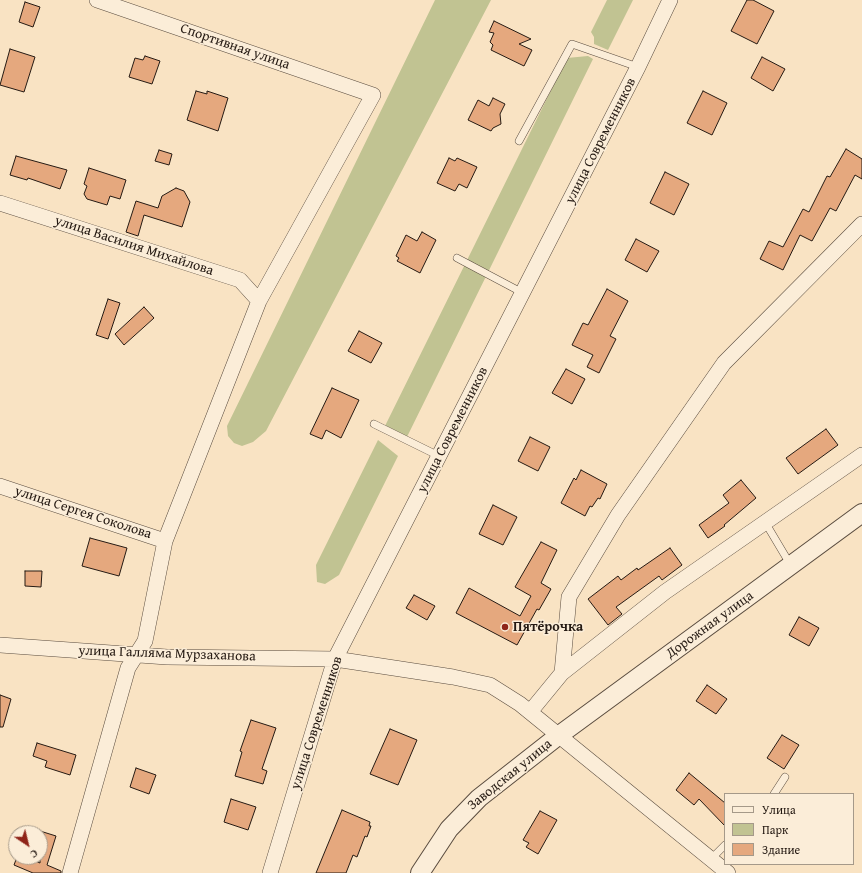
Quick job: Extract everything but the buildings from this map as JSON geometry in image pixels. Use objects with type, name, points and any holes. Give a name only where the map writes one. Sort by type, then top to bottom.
[{"type":"street","name":"Спортивная улица","points":[[97,0],[373,95],[260,301]]},
{"type":"street","name":"улица Современников","points":[[270,873],[335,659],[638,68],[670,0]]},
{"type":"street","name":"улица Василия Михайлова","points":[[0,203],[240,280],[260,301]]},
{"type":"street","points":[[562,674],[569,597],[618,515],[724,363],[862,224]]},
{"type":"street","points":[[70,873],[128,668],[138,655],[145,641],[165,541],[260,301]]},
{"type":"street","points":[[530,712],[562,674],[665,592],[862,455]]},
{"type":"street","name":"улица Сергея Соколова","points":[[0,486],[165,541]]},
{"type":"street","name":"Дорожная улица","points":[[558,736],[862,513]]},
{"type":"street","name":"улица Галляма Мурзаханова","points":[[0,645],[138,655],[335,659],[453,677],[490,685],[520,704],[725,872]]},
{"type":"street","name":"Заводская улица","points":[[420,873],[449,829],[479,798],[558,736]]},
{"type":"lane","points":[[519,141],[572,44],[638,68]]},
{"type":"lane","points":[[457,258],[523,293]]},
{"type":"lane","points":[[374,424],[439,456]]},
{"type":"lane","points":[[765,522],[791,566]]},
{"type":"lane","points":[[775,793],[785,777]]},
{"type":"lane","points":[[710,860],[724,846]]},
{"type":"green space","points":[[435,0],[491,0],[266,431],[253,442],[242,446],[234,443],[228,436],[227,426]]},
{"type":"green space","points":[[607,0],[633,0],[608,50],[594,44],[594,37],[591,32]]},
{"type":"green space","points":[[588,56],[593,59],[404,443],[384,428],[567,58]]},
{"type":"green space","points":[[378,440],[398,456],[339,575],[325,584],[317,582],[316,565]]},
{"type":"place","name":"Пятёрочка","points":[[505,627]]}]
